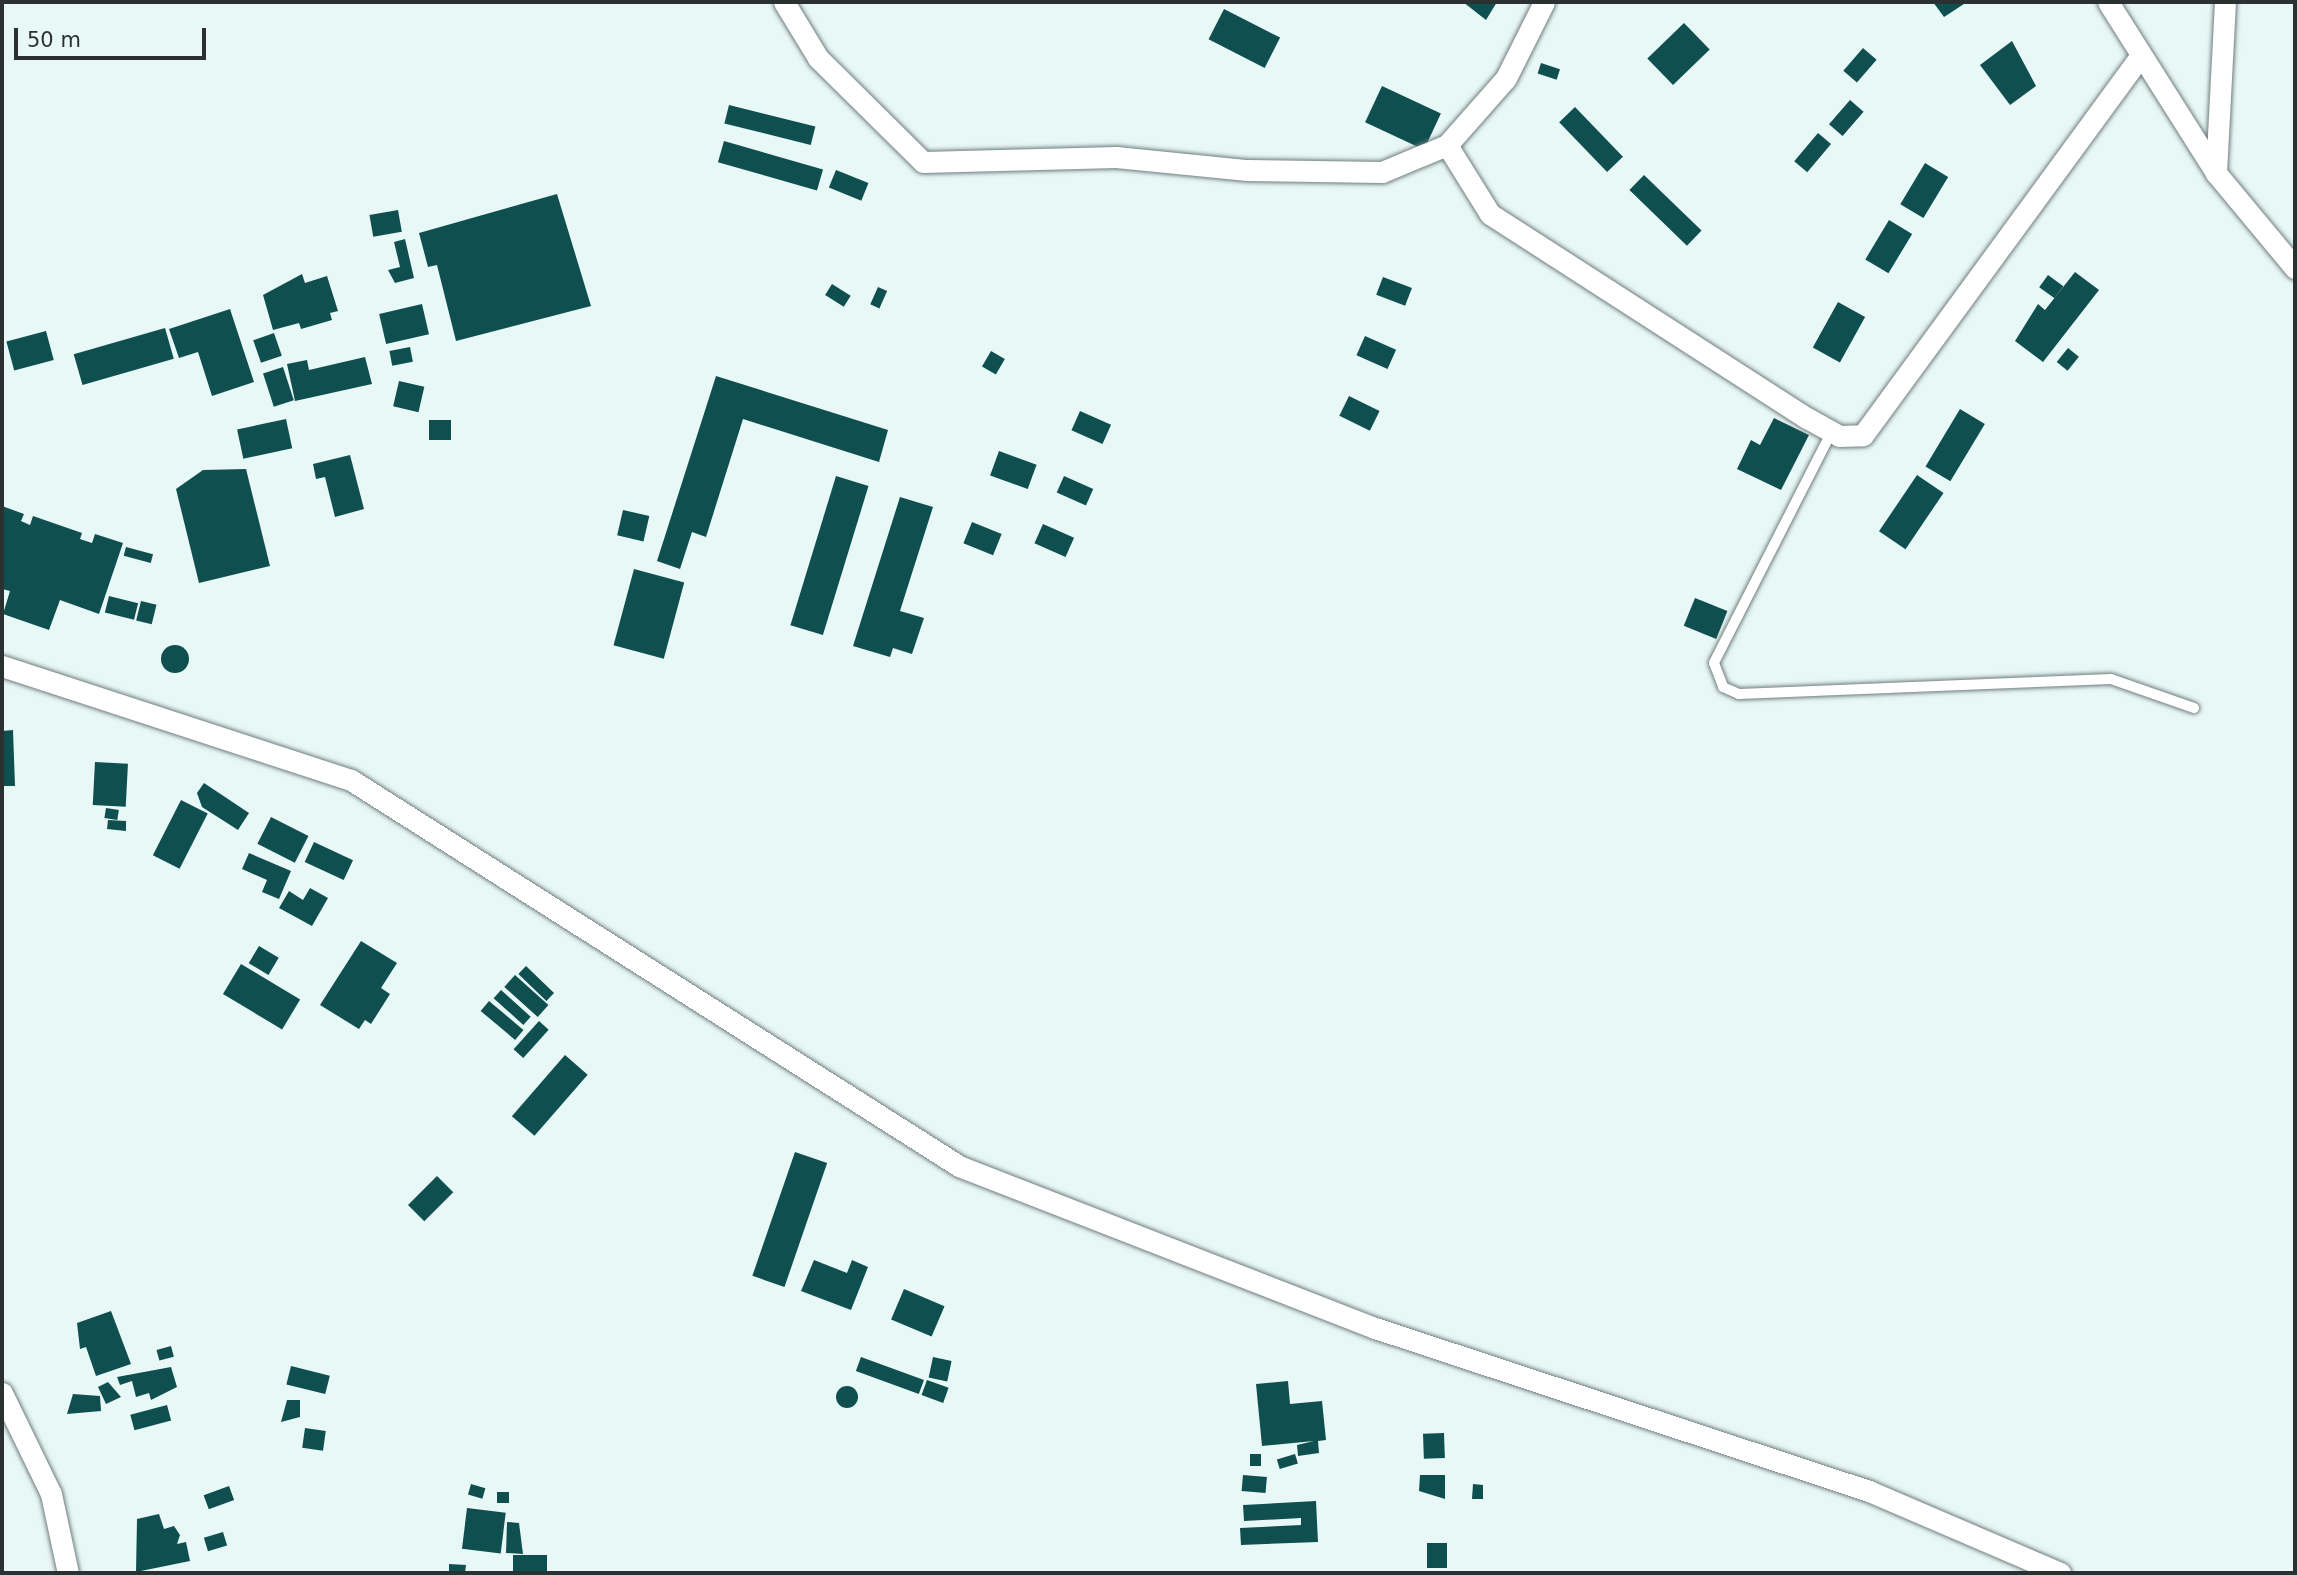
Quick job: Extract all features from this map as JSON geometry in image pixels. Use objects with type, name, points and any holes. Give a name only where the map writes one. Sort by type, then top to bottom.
[{"type":"street","points":[[784,2],[818,58],[923,162],[1116,157],[1247,170],[1382,172],[1447,145],[1506,78],[1544,2]]},
{"type":"street","points":[[2108,2],[2138,59],[2216,173],[2295,268]]},
{"type":"street","points":[[2216,173],[2225,2]]},
{"type":"street","points":[[1447,145],[1490,214],[1832,432],[1863,435],[1880,418],[2138,59]]},
{"type":"street","points":[[2,666],[351,780],[959,1166],[1375,1328],[1869,1490],[2060,1573]]},
{"type":"street","points":[[2,1394],[51,1494],[68,1573]]},
{"type":"lane","points":[[1832,432],[1714,663],[1723,687],[1739,694],[2099,679],[2162,692],[2194,708]]},
{"type":"building","points":[[1463,2],[1497,2],[1486,20]]},
{"type":"building","points":[[1933,2],[1967,2],[1944,17]]},
{"type":"building","points":[[1224,9],[1280,38],[1265,68],[1209,39]]},
{"type":"building","points":[[1684,23],[1710,50],[1673,85],[1647,58]]},
{"type":"building","points":[[2012,41],[2036,86],[2010,105],[1980,65]]},
{"type":"building","points":[[1863,48],[1877,60],[1857,82],[1843,71]]},
{"type":"building","points":[[1541,63],[1560,69],[1557,80],[1538,73]]},
{"type":"building","points":[[1382,86],[1441,113],[1424,150],[1365,122]]},
{"type":"building","points":[[1850,100],[1864,112],[1843,136],[1829,124]]},
{"type":"building","points":[[729,105],[815,127],[811,145],[724,123]]},
{"type":"building","points":[[1575,107],[1623,157],[1607,172],[1559,122]]},
{"type":"building","points":[[1818,133],[1831,144],[1807,172],[1794,161]]},
{"type":"building","points":[[724,141],[823,169],[817,191],[718,162]]},
{"type":"building","points":[[1925,163],[1948,177],[1923,218],[1900,204]]},
{"type":"building","points":[[836,170],[868,183],[861,201],[829,188]]},
{"type":"building","points":[[1644,175],[1702,231],[1687,246],[1629,190]]},
{"type":"building","points":[[557,194],[591,306],[456,341],[437,265],[428,267],[419,233]]},
{"type":"building","points":[[398,210],[402,232],[373,237],[369,215]]},
{"type":"building","points":[[1889,220],[1912,234],[1888,273],[1865,259]]},
{"type":"building","points":[[405,239],[414,278],[395,283],[388,270],[400,267],[394,242]]},
{"type":"building","points":[[2075,272],[2099,290],[2043,362],[2015,341],[2038,304],[2045,310]]},
{"type":"building","points":[[302,274],[305,283],[327,276],[338,311],[330,313],[332,320],[301,329],[299,323],[273,330],[263,295]]},
{"type":"building","points":[[2048,275],[2063,286],[2055,298],[2039,287]]},
{"type":"building","points":[[1383,277],[1412,288],[1405,306],[1376,295]]},
{"type":"building","points":[[832,284],[851,296],[844,307],[825,295]]},
{"type":"building","points":[[878,287],[887,291],[879,308],[870,304]]},
{"type":"building","points":[[1838,302],[1865,317],[1840,363],[1813,347]]},
{"type":"building","points":[[422,304],[429,334],[386,344],[379,314]]},
{"type":"building","points":[[230,309],[254,382],[212,396],[198,352],[179,358],[169,329]]},
{"type":"building","points":[[165,328],[174,359],[83,385],[74,354]]},
{"type":"building","points":[[46,331],[54,360],[14,371],[6,342]]},
{"type":"building","points":[[274,333],[282,356],[261,363],[253,340]]},
{"type":"building","points":[[1365,336],[1396,350],[1388,369],[1356,355]]},
{"type":"building","points":[[410,347],[413,362],[392,366],[389,351]]},
{"type":"building","points":[[2068,348],[2079,357],[2068,371],[2057,362]]},
{"type":"building","points":[[991,351],[1005,359],[996,375],[982,367]]},
{"type":"building","points":[[365,357],[372,384],[295,401],[287,364],[307,360],[309,370]]},
{"type":"building","points":[[283,367],[294,400],[274,407],[263,373]]},
{"type":"building","points":[[716,376],[888,430],[879,462],[743,419],[706,537],[692,532],[680,569],[657,561]]},
{"type":"building","points":[[399,381],[424,387],[418,412],[393,406]]},
{"type":"building","points":[[1349,396],[1380,411],[1370,431],[1339,416]]},
{"type":"building","points":[[1960,409],[1985,424],[1950,481],[1925,466]]},
{"type":"building","points":[[1080,411],[1111,425],[1103,444],[1071,430]]},
{"type":"building","points":[[1774,418],[1809,435],[1781,490],[1737,469],[1751,440],[1760,445]]},
{"type":"building","points":[[286,419],[292,448],[243,459],[237,429]]},
{"type":"building","points":[[429,420],[451,420],[451,440],[429,440]]},
{"type":"building","points":[[999,451],[1037,465],[1028,489],[990,475]]},
{"type":"building","points":[[350,455],[364,509],[335,517],[325,477],[316,479],[313,464]]},
{"type":"building","points":[[246,469],[270,566],[199,583],[176,489],[203,470]]},
{"type":"building","points":[[1917,475],[1944,493],[1906,549],[1879,531]]},
{"type":"building","points":[[836,476],[869,486],[823,635],[790,625]]},
{"type":"building","points":[[1064,476],[1093,489],[1086,505],[1057,492]]},
{"type":"building","points":[[900,497],[933,507],[900,611],[924,618],[912,654],[893,648],[890,657],[853,646]]},
{"type":"building","points":[[2,506],[24,514],[21,521],[30,525],[33,516],[82,533],[80,539],[92,543],[95,534],[123,543],[99,614],[60,600],[49,630],[3,614],[10,591],[2,589]]},
{"type":"building","points":[[623,510],[649,516],[643,541],[617,535]]},
{"type":"building","points":[[972,522],[1002,534],[993,555],[963,543]]},
{"type":"building","points":[[1043,524],[1074,538],[1066,557],[1034,543]]},
{"type":"building","points":[[126,547],[153,554],[151,563],[124,556]]},
{"type":"building","points":[[634,569],[684,582],[664,659],[614,645]]},
{"type":"building","points":[[109,596],[138,603],[134,620],[105,612]]},
{"type":"building","points":[[1695,598],[1727,611],[1716,639],[1684,626]]},
{"type":"building","points":[[141,601],[157,605],[152,624],[136,620]]},
{"type":"building","points":[[175,645],[185,649],[189,659],[185,669],[175,673],[165,669],[161,659],[165,649]]},
{"type":"building","points":[[13,730],[15,786],[2,786],[2,731]]},
{"type":"building","points":[[95,762],[128,764],[126,807],[93,805]]},
{"type":"building","points":[[204,783],[249,813],[238,830],[202,807],[197,793]]},
{"type":"building","points":[[181,800],[208,814],[180,869],[153,855]]},
{"type":"building","points":[[106,808],[119,810],[117,820],[104,818]]},
{"type":"building","points":[[271,817],[308,836],[295,863],[257,844]]},
{"type":"building","points":[[108,820],[126,821],[126,831],[107,829]]},
{"type":"building","points":[[314,842],[353,860],[344,880],[305,862]]},
{"type":"building","points":[[249,853],[291,871],[279,899],[262,892],[267,880],[242,869]]},
{"type":"building","points":[[310,888],[328,898],[312,926],[279,908],[289,891],[303,900]]},
{"type":"building","points":[[361,941],[397,963],[381,988],[390,994],[371,1024],[365,1020],[359,1029],[320,1005]]},
{"type":"building","points":[[259,946],[279,958],[268,975],[249,963]]},
{"type":"building","points":[[241,964],[300,1000],[282,1030],[223,994]]},
{"type":"building","points":[[526,966],[554,993],[546,1001],[518,974]]},
{"type":"building","points":[[515,975],[548,1005],[538,1017],[504,987]]},
{"type":"building","points":[[501,990],[531,1017],[523,1025],[494,998]]},
{"type":"building","points":[[489,1001],[523,1030],[515,1040],[481,1011]]},
{"type":"building","points":[[539,1021],[549,1030],[523,1058],[514,1049]]},
{"type":"building","points":[[565,1055],[588,1075],[535,1136],[512,1116]]},
{"type":"building","points":[[795,1152],[827,1163],[784,1287],[752,1276]]},
{"type":"building","points":[[437,1176],[453,1192],[424,1221],[408,1205]]},
{"type":"building","points":[[814,1260],[847,1273],[852,1260],[868,1267],[851,1310],[801,1291]]},
{"type":"building","points":[[904,1289],[945,1306],[932,1337],[891,1319]]},
{"type":"building","points":[[111,1311],[131,1364],[96,1376],[86,1347],[80,1349],[77,1323]]},
{"type":"building","points":[[171,1346],[174,1357],[159,1361],[157,1350]]},
{"type":"building","points":[[861,1357],[924,1380],[919,1394],[856,1371]]},
{"type":"building","points":[[933,1357],[952,1361],[947,1381],[929,1378]]},
{"type":"building","points":[[291,1366],[330,1376],[325,1394],[286,1384]]},
{"type":"building","points":[[171,1367],[177,1387],[151,1400],[149,1393],[136,1397],[132,1381],[120,1385],[117,1377]]},
{"type":"building","points":[[927,1380],[949,1388],[943,1403],[922,1395]]},
{"type":"building","points":[[1288,1381],[1290,1404],[1322,1401],[1326,1440],[1318,1441],[1319,1453],[1298,1456],[1297,1445],[1314,1441],[1262,1446],[1256,1384]]},
{"type":"building","points":[[108,1382],[121,1397],[106,1404],[98,1387]]},
{"type":"building","points":[[847,1386],[857,1393],[858,1397],[851,1407],[847,1408],[837,1401],[836,1397],[843,1387]]},
{"type":"building","points":[[73,1394],[100,1396],[101,1411],[67,1414]]},
{"type":"building","points":[[287,1400],[300,1400],[300,1417],[281,1422]]},
{"type":"building","points":[[167,1405],[171,1420],[134,1430],[130,1415]]},
{"type":"building","points":[[305,1428],[326,1431],[323,1451],[302,1448]]},
{"type":"building","points":[[1444,1433],[1445,1458],[1424,1459],[1423,1434]]},
{"type":"building","points":[[1250,1454],[1261,1454],[1261,1466],[1250,1466]]},
{"type":"building","points":[[1295,1454],[1298,1464],[1280,1469],[1277,1460]]},
{"type":"building","points":[[1243,1475],[1267,1477],[1266,1493],[1242,1491]]},
{"type":"building","points":[[1420,1475],[1445,1475],[1445,1499],[1419,1491]]},
{"type":"building","points":[[471,1484],[485,1488],[482,1499],[468,1495]]},
{"type":"building","points":[[1473,1484],[1483,1485],[1483,1499],[1472,1499]]},
{"type":"building","points":[[229,1486],[234,1500],[209,1509],[204,1495]]},
{"type":"building","points":[[497,1492],[509,1492],[509,1503],[497,1503]]},
{"type":"building","points":[[1316,1501],[1318,1542],[1241,1545],[1240,1528],[1301,1525],[1301,1518],[1244,1521],[1243,1505]]},
{"type":"building","points":[[467,1508],[506,1513],[501,1553],[462,1549]]},
{"type":"building","points":[[159,1514],[164,1529],[174,1526],[180,1535],[177,1544],[186,1542],[190,1561],[136,1572],[137,1519]]},
{"type":"building","points":[[507,1522],[519,1523],[523,1554],[506,1553]]},
{"type":"building","points":[[223,1532],[227,1545],[208,1551],[204,1538]]},
{"type":"building","points":[[1427,1543],[1447,1543],[1447,1568],[1427,1568]]},
{"type":"building","points":[[513,1555],[547,1555],[547,1573],[513,1573]]},
{"type":"building","points":[[449,1564],[466,1565],[465,1573],[449,1573]]}]
